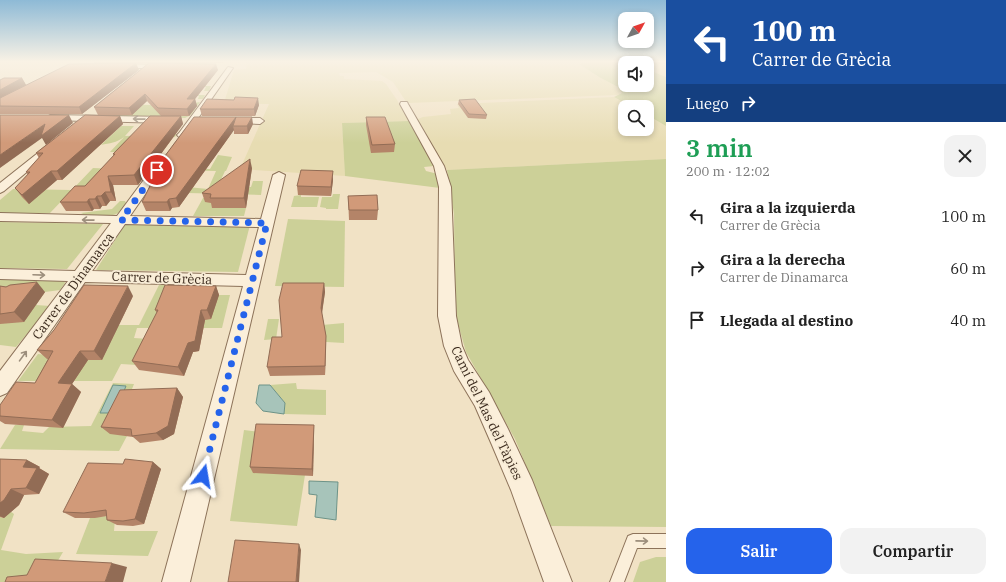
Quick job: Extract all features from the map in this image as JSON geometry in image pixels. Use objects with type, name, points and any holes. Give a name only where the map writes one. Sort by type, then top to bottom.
[{"type":"street","name":"Carrer de Dinamarca","points":[[0,387],[172,148],[185,120],[212,89]]},
{"type":"street","name":"Camí del Mas del Tàpies","points":[[404,104],[439,166],[445,187],[447,316],[453,346],[461,365],[482,399],[500,437],[523,489],[558,582]]},
{"type":"street","points":[[74,129],[98,109]]},
{"type":"street","points":[[39,118],[207,120]]},
{"type":"street","points":[[222,120],[260,121]]},
{"type":"street","points":[[0,189],[62,139]]},
{"type":"street","points":[[176,582],[279,175]]},
{"type":"street","points":[[0,217],[267,223]]},
{"type":"street","name":"Carrer de Grècia","points":[[0,274],[253,280]]},
{"type":"lane","points":[[617,582],[633,541],[666,541]]},
{"type":"shaded area","points":[[228,89],[390,89],[409,121],[342,123],[345,176],[240,169],[269,104],[224,103]]},
{"type":"shaded area","points":[[398,89],[618,89],[618,92],[622,93],[617,95],[407,103]]},
{"type":"shaded area","points":[[614,97],[619,100],[618,100],[618,136],[654,136],[654,119],[666,126],[666,159],[447,170],[418,119],[423,117],[451,114],[450,109],[459,108],[457,104]]},
{"type":"green space","points":[[170,89],[191,89],[180,95],[205,95],[203,99],[198,99],[199,96],[173,96],[193,103],[200,102],[191,115],[185,118],[99,116],[112,104],[152,105]]},
{"type":"green space","points":[[654,89],[666,89],[666,126],[654,119],[654,100],[619,100],[614,97],[622,93],[621,92],[654,92]]},
{"type":"green space","points":[[409,121],[434,166],[424,167],[426,171],[438,174],[440,188],[345,176],[342,123]]},
{"type":"green space","points":[[121,126],[134,126],[125,136],[177,134],[175,137],[166,138],[155,152],[110,152],[124,137],[116,142],[101,145]]},
{"type":"green space","points":[[218,155],[232,157],[218,186],[251,187],[253,181],[263,181],[261,195],[149,192],[156,184],[208,189],[216,171],[165,170],[210,169]]},
{"type":"green space","points":[[666,159],[666,527],[551,526],[515,439],[466,352],[455,313],[454,214],[447,170]]},
{"type":"green space","points":[[93,168],[114,169],[91,190],[72,190]]},
{"type":"green space","points":[[13,189],[72,190],[50,213],[0,213],[0,200]]},
{"type":"green space","points":[[333,194],[340,194],[338,209],[326,209],[320,207],[322,197],[332,197]]},
{"type":"green space","points":[[301,195],[301,197],[319,197],[317,207],[291,207],[294,196]]},
{"type":"green space","points":[[203,198],[214,198],[213,208],[246,208],[244,216],[193,216]]},
{"type":"green space","points":[[120,201],[125,201],[126,203],[121,211],[114,215],[100,216],[81,213],[112,209]]},
{"type":"green space","points":[[288,219],[345,221],[344,287],[275,286]]},
{"type":"green space","points":[[0,222],[103,224],[67,269],[0,268]]},
{"type":"green space","points":[[126,223],[250,225],[238,272],[96,270]]},
{"type":"green space","points":[[63,279],[65,283],[60,290],[45,292],[36,305],[50,306],[16,347],[0,345],[0,280]]},
{"type":"green space","points":[[160,283],[199,283],[190,290],[219,295],[230,295],[222,328],[137,328],[134,338],[149,339],[137,365],[121,364],[112,381],[18,381],[38,354],[88,360],[102,360],[115,333],[60,325],[139,325]]},
{"type":"green space","points":[[268,319],[279,319],[276,339],[264,340]]},
{"type":"green space","points":[[344,323],[344,343],[309,341],[322,325]]},
{"type":"green space","points":[[113,383],[134,384],[128,399],[127,436],[119,451],[0,449],[15,425],[24,425],[22,431],[43,433],[49,427],[91,426]]},
{"type":"green space","points":[[296,383],[297,389],[326,390],[326,415],[284,414],[285,403],[270,385]]},
{"type":"green space","points":[[244,430],[259,432],[305,475],[297,526],[230,521]]},
{"type":"green space","points":[[10,511],[14,514],[1,550],[26,554],[63,552],[56,564],[30,582],[0,582],[0,517],[4,518]]},
{"type":"green space","points":[[105,516],[115,519],[114,531],[158,531],[148,556],[76,554],[90,518]]},
{"type":"green space","points":[[656,557],[666,557],[666,582],[633,582],[640,562]]},
{"type":"water","points":[[113,385],[126,386],[115,413],[100,413]]},
{"type":"water","points":[[259,385],[270,385],[285,403],[284,414],[263,411],[256,403]]},
{"type":"water","points":[[309,481],[338,482],[336,520],[315,517],[317,495],[309,494]]},
{"type":"building","points":[[18,89],[102,89],[79,107],[0,106],[0,98]]},
{"type":"building","points":[[116,89],[195,89],[187,99],[195,99],[187,109],[158,108],[145,94],[129,108],[94,107]]},
{"type":"building","points":[[235,97],[258,98],[254,109],[200,109],[207,99],[234,100]]},
{"type":"building","points":[[475,99],[487,115],[469,114],[459,100]]},
{"type":"building","points":[[0,115],[69,115],[41,136],[45,124],[0,155]]},
{"type":"building","points":[[85,115],[120,116],[57,171],[51,171],[22,195],[15,188],[30,172],[26,172],[43,153],[36,153]]},
{"type":"building","points":[[150,116],[181,116],[134,175],[108,176],[111,192],[105,192],[101,196],[97,196],[95,199],[89,199],[87,202],[60,202],[75,186],[85,186],[115,154],[113,154]]},
{"type":"building","points":[[194,117],[236,117],[176,198],[169,199],[167,202],[142,202],[155,176],[150,176]]},
{"type":"building","points":[[236,117],[252,117],[247,126],[233,126]]},
{"type":"building","points":[[366,117],[385,117],[395,144],[372,145]]},
{"type":"building","points":[[250,159],[244,198],[210,198],[211,194],[202,193]]},
{"type":"building","points":[[301,170],[333,171],[331,187],[297,186]]},
{"type":"building","points":[[377,195],[378,210],[349,210],[348,196]]},
{"type":"building","points":[[37,282],[14,312],[0,314],[0,286],[6,287],[10,285]]},
{"type":"building","points":[[283,283],[324,283],[321,308],[326,336],[325,366],[267,367],[272,337],[282,337],[279,300]]},
{"type":"building","points":[[84,285],[128,286],[94,351],[80,351],[58,383],[72,384],[52,420],[0,416],[0,405],[16,382],[35,383],[53,351],[37,350],[54,330]]},
{"type":"building","points":[[165,285],[216,286],[207,310],[201,310],[195,341],[188,343],[178,367],[132,361],[158,310],[155,310]]},
{"type":"building","points":[[177,388],[168,426],[156,433],[132,436],[131,429],[101,427],[120,390]]},
{"type":"building","points":[[256,424],[314,425],[312,469],[250,467]]},
{"type":"building","points":[[0,459],[27,460],[23,467],[37,468],[26,488],[11,489],[4,500],[0,503]]},
{"type":"building","points":[[125,459],[153,462],[135,519],[123,521],[107,520],[106,510],[84,513],[63,512],[88,463],[123,464]]},
{"type":"building","points":[[235,540],[299,544],[296,582],[228,582]]},
{"type":"building","points":[[35,559],[112,563],[105,582],[5,582],[7,577],[27,575]]},
{"type":"route","points":[[157,170],[121,220],[267,223],[203,476]]}]
